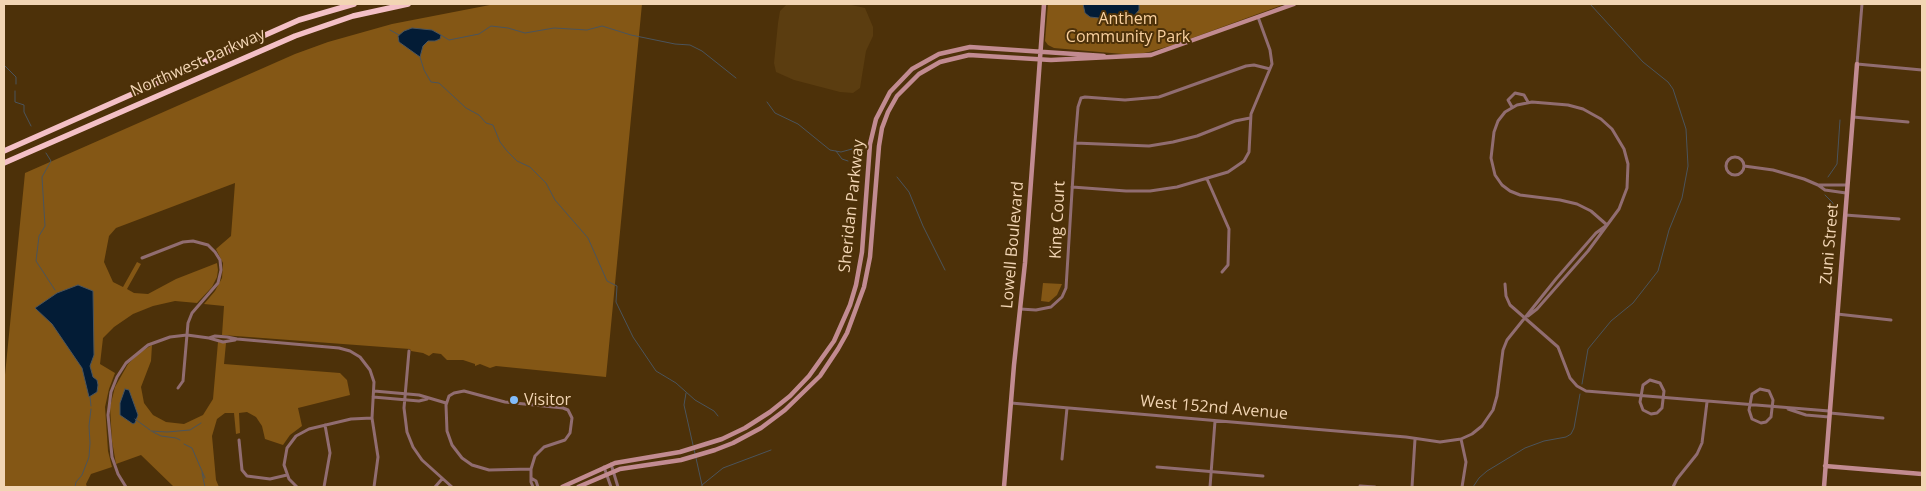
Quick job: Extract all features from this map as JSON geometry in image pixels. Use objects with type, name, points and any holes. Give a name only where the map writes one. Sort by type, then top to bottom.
[{"type":"highway","name":"Northwest Parkway","points":[[4,151],[298,20],[354,4]]},
{"type":"highway","name":"Northwest Parkway","points":[[4,163],[294,36],[353,16],[408,4]]},
{"type":"main road","name":"Lowell Boulevard","points":[[1004,487],[1030,196],[1044,4]]},
{"type":"main road","name":"Sheridan Parkway","points":[[578,487],[613,471],[681,460],[715,450],[755,432],[786,410],[820,376],[844,339],[859,305],[868,269],[880,134],[888,112],[901,91],[914,78],[929,68],[957,57],[982,55],[1039,59],[1122,57],[1160,53],[1294,4]]},
{"type":"main road","name":"Sheridan Parkway","points":[[562,487],[611,464],[680,452],[710,443],[754,423],[790,396],[821,360],[850,306],[859,271],[872,132],[882,106],[893,88],[906,74],[922,62],[952,50],[984,47],[1122,57]]},
{"type":"main road","name":"Zuni Street","points":[[1824,487],[1857,64]]},
{"type":"main road","points":[[1825,466],[1922,474]]},
{"type":"street","name":"Zuni Street","points":[[1857,64],[1862,4]]},
{"type":"street","points":[[1072,187],[1150,191],[1177,187],[1207,180],[1228,172],[1244,161],[1249,152],[1251,118],[1254,104],[1270,69],[1272,56],[1258,17]]},
{"type":"street","points":[[1857,64],[1922,70]]},
{"type":"street","name":"King Court","points":[[1020,309],[1051,307],[1062,297],[1067,281],[1075,143],[1078,107],[1081,98],[1125,100],[1159,97],[1246,66],[1254,65],[1270,69]]},
{"type":"street","points":[[1512,107],[1508,100],[1515,93],[1524,95],[1528,102]]},
{"type":"street","points":[[1526,318],[1537,310],[1599,238],[1622,203],[1628,181],[1626,156],[1616,135],[1601,119],[1583,109],[1568,105],[1528,102],[1512,107],[1498,121],[1493,137],[1492,164],[1495,175],[1502,185],[1510,192],[1520,195],[1577,204],[1607,225]]},
{"type":"street","points":[[1853,117],[1908,122]]},
{"type":"street","points":[[1075,143],[1127,146],[1157,145],[1197,136],[1235,120],[1251,118]]},
{"type":"street","points":[[1735,157],[1742,161],[1744,166],[1740,174],[1734,175],[1726,170],[1726,164],[1729,159],[1735,157]]},
{"type":"street","points":[[1744,166],[1772,170],[1818,185],[1825,190],[1846,193]]},
{"type":"street","points":[[1207,180],[1229,229],[1228,265],[1222,272]]},
{"type":"street","points":[[1818,185],[1847,185]]},
{"type":"street","points":[[1844,215],[1899,219]]},
{"type":"street","points":[[1462,487],[1466,462],[1461,439],[1477,430],[1490,416],[1496,399],[1504,344],[1556,279],[1596,233],[1607,225]]},
{"type":"street","points":[[142,258],[183,242],[193,241],[208,245],[218,256],[221,265],[220,279],[215,288],[190,317],[183,381],[178,388]]},
{"type":"street","points":[[1578,254],[1582,258]]},
{"type":"street","points":[[1556,279],[1560,283]]},
{"type":"street","points":[[1505,284],[1508,301],[1514,309],[1558,347],[1570,378],[1577,386],[1592,392],[1884,418]]},
{"type":"street","points":[[1837,314],[1891,320]]},
{"type":"street","points":[[126,487],[114,465],[111,449],[108,408],[114,383],[126,364],[142,349],[162,339],[187,335],[223,342],[236,339],[339,348],[350,351],[360,357],[367,365],[372,376],[374,391],[372,418],[378,457],[374,487]]},
{"type":"street","points":[[409,351],[405,424],[413,447],[422,460],[452,487]]},
{"type":"street","points":[[1654,380],[1662,385],[1664,398],[1662,408],[1657,413],[1645,412],[1641,408],[1640,396],[1644,383],[1654,380]]},
{"type":"street","points":[[1763,389],[1771,394],[1773,407],[1771,417],[1766,422],[1760,423],[1755,421],[1750,416],[1752,394],[1757,390],[1763,389]]},
{"type":"street","points":[[374,391],[446,403]]},
{"type":"street","points":[[531,469],[490,470],[466,461],[457,452],[449,437],[445,419],[446,403],[451,395],[458,391],[464,391],[505,402],[568,410],[572,418],[569,436],[561,442],[548,445],[540,450],[533,459],[531,469],[533,487]]},
{"type":"street","points":[[374,397],[405,397]]},
{"type":"street","points":[[1673,487],[1697,454],[1702,443],[1707,402]]},
{"type":"street","name":"West 152nd Avenue","points":[[1011,403],[1440,442],[1461,439]]},
{"type":"street","points":[[1062,458],[1067,408]]},
{"type":"street","points":[[1785,408],[1806,415],[1829,414]]},
{"type":"street","points":[[297,487],[287,475],[284,465],[285,456],[292,439],[304,431],[326,425],[351,419],[372,418]]},
{"type":"street","points":[[1210,487],[1215,421]]},
{"type":"street","points":[[324,487],[330,454],[326,425]]},
{"type":"street","points":[[1412,487],[1415,439]]},
{"type":"street","points":[[239,440],[242,474],[250,477],[270,479],[287,475]]},
{"type":"street","points":[[611,464],[618,487]]},
{"type":"street","points":[[604,467],[611,487]]},
{"type":"street","points":[[1157,467],[1263,476]]},
{"type":"street","points":[[532,478],[538,487]]},
{"type":"street","points":[[435,487],[442,479]]},
{"type":"street","points":[[1360,486],[1375,487]]},
{"type":"shaded area","points":[[787,4],[847,4],[865,8],[873,27],[873,36],[866,51],[860,88],[853,93],[840,92],[794,80],[776,72],[774,63],[778,23],[780,11]]},
{"type":"green space","points":[[495,4],[642,4],[606,377],[496,366],[490,368],[480,364],[475,366],[475,364],[463,360],[447,360],[441,354],[433,353],[429,356],[411,351],[410,349],[222,335],[224,306],[204,304],[215,291],[222,278],[223,263],[216,249],[231,236],[235,183],[116,228],[109,236],[104,262],[113,282],[123,287],[137,262],[141,264],[127,289],[134,293],[148,294],[176,279],[217,263],[218,270],[212,287],[197,303],[175,301],[153,306],[133,314],[114,327],[103,338],[100,364],[115,373],[105,407],[108,451],[112,467],[91,474],[86,484],[87,487],[4,487],[4,385],[25,173],[295,54],[328,42],[392,24]]},
{"type":"green space","name":"Anthem Community Park","points":[[1048,4],[1285,4],[1173,45],[1134,55],[1054,48],[1048,45],[1045,41]]},
{"type":"green space","points":[[1043,283],[1062,284],[1057,295],[1049,302],[1041,301]]},
{"type":"green space","points":[[218,342],[226,343],[224,364],[340,373],[347,380],[350,395],[298,408],[302,426],[290,435],[283,445],[265,439],[262,426],[256,417],[247,412],[239,413],[240,433],[236,434],[234,413],[225,413],[217,419],[212,436],[216,480],[219,487],[174,487],[141,455],[116,464],[112,441],[110,407],[115,387],[128,364],[139,353],[152,345],[151,361],[141,387],[144,403],[153,415],[166,422],[184,424],[203,415],[213,399]]},
{"type":"water","points":[[1083,4],[1139,4],[1139,10],[1134,16],[1126,20],[1116,16],[1099,18],[1090,17],[1085,13]]},
{"type":"water","points":[[412,28],[432,30],[441,35],[440,39],[428,41],[423,46],[420,57],[399,42],[398,36]]},
{"type":"water","points":[[78,285],[93,291],[94,355],[90,366],[93,377],[97,380],[98,385],[97,392],[89,397],[82,368],[52,324],[35,308],[57,293]]},
{"type":"water","points":[[125,389],[129,390],[138,415],[133,424],[120,415],[120,403]]},
{"type":"waterway","points":[[1582,384],[1588,349],[1611,321],[1633,303],[1658,271],[1669,230],[1682,198],[1688,166],[1686,129],[1673,89],[1668,82],[1643,62],[1590,4]]},
{"type":"waterway","points":[[441,35],[449,40],[479,34],[491,26],[525,33],[554,28],[587,30],[602,26],[631,35],[675,44],[690,45],[702,51],[736,78]]},
{"type":"waterway","points":[[390,30],[399,35]]},
{"type":"waterway","points":[[420,57],[424,70],[431,82],[439,83],[466,108],[479,115],[486,123],[493,125],[500,142],[507,151],[517,161],[530,167],[546,183],[555,200],[588,238],[607,281],[617,286],[616,302],[633,337],[656,371],[676,383],[695,400],[714,411],[718,416]]},
{"type":"waterway","points":[[4,65],[16,77],[16,84]]},
{"type":"waterway","points":[[15,91],[15,102],[24,105],[24,112],[31,126]]},
{"type":"waterway","points":[[767,102],[775,113],[798,124],[830,150],[841,152],[852,149]]},
{"type":"waterway","points":[[1828,177],[1837,164],[1840,120]]},
{"type":"waterway","points":[[836,151],[842,159],[848,161]]},
{"type":"waterway","points":[[46,153],[51,161],[42,177],[45,226],[39,236],[36,261],[55,290]]},
{"type":"waterway","points":[[897,177],[909,192],[923,226],[945,270]]},
{"type":"waterway","points":[[1825,195],[1833,203],[1828,238]]},
{"type":"waterway","points":[[686,393],[684,405],[693,445]]},
{"type":"waterway","points":[[1473,487],[1487,471],[1525,448],[1571,434],[1574,428],[1580,394]]},
{"type":"waterway","points":[[90,397],[91,406]]},
{"type":"waterway","points":[[75,487],[89,457],[91,409]]},
{"type":"waterway","points":[[135,419],[150,430]]},
{"type":"waterway","points":[[151,431],[190,430],[201,423]]},
{"type":"waterway","points":[[153,432],[161,436],[180,440]]},
{"type":"waterway","points":[[184,444],[192,448],[205,478]]},
{"type":"waterway","points":[[694,449],[702,485]]},
{"type":"waterway","points":[[702,487],[723,468],[771,450]]},
{"type":"waterway","points":[[202,473],[205,487]]},
{"type":"place","name":"Visitor","points":[[514,400]]}]
